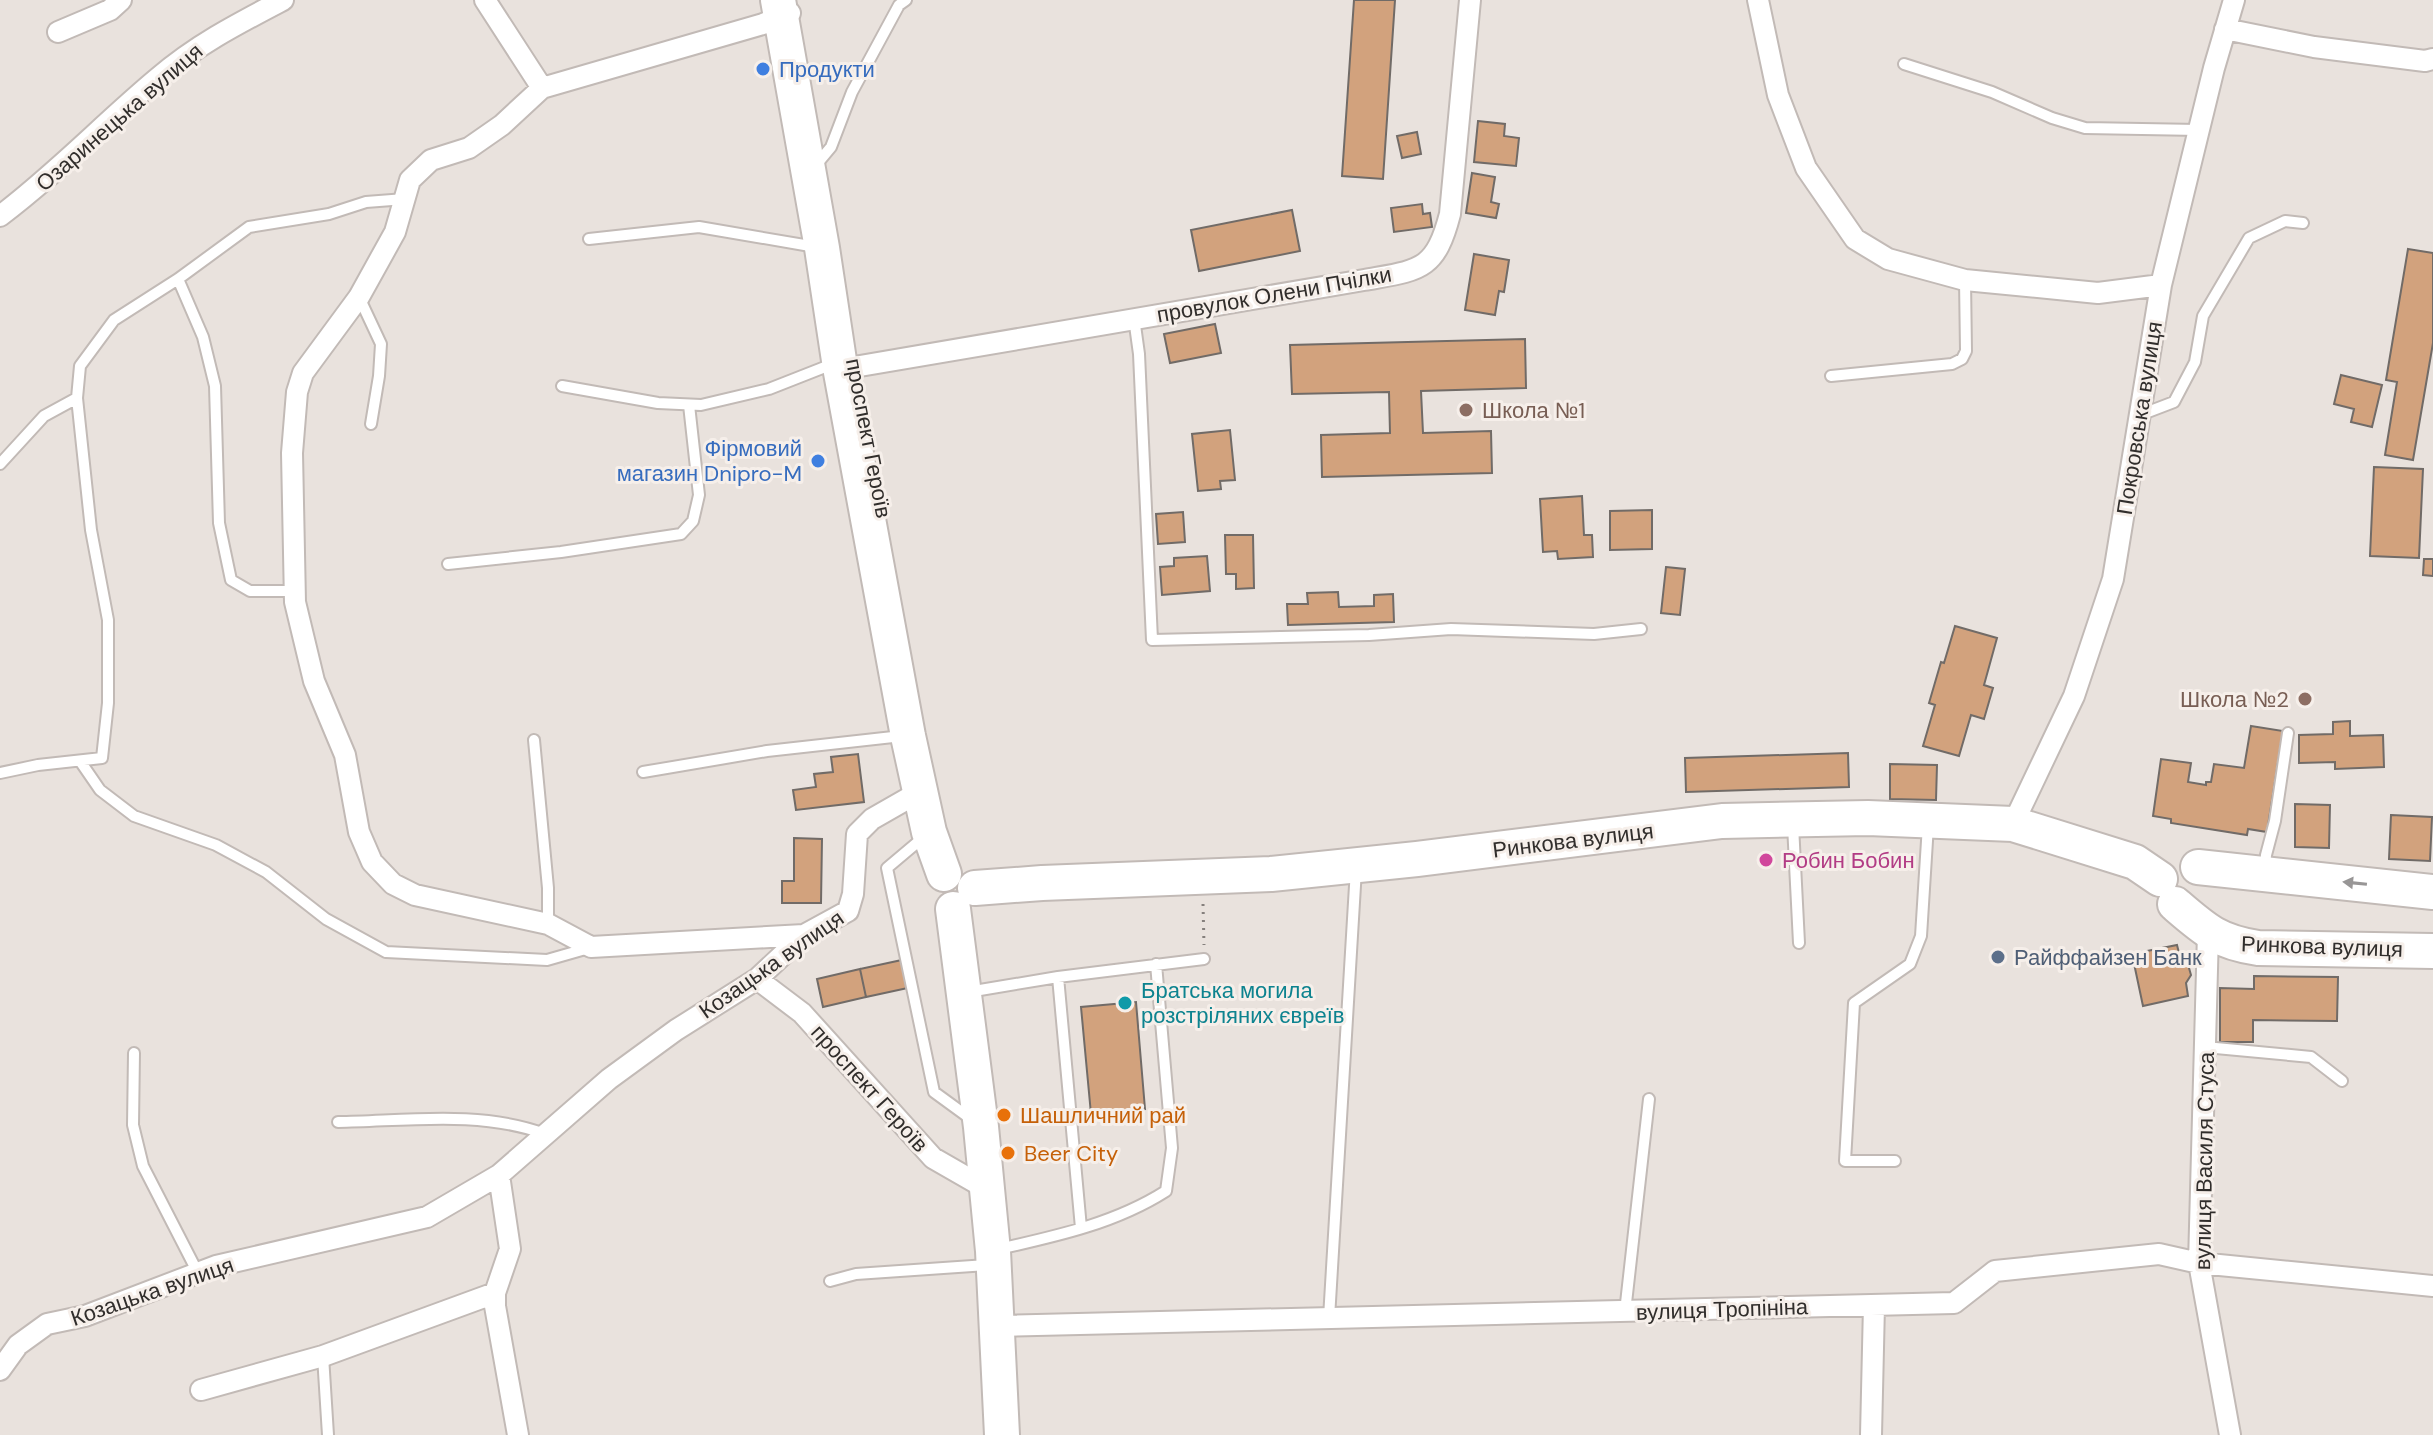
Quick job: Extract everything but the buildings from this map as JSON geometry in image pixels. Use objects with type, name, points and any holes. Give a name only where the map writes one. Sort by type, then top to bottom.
[{"type":"main road","name":"проспект Героїв","points":[[788,7],[908,736],[929,832],[958,885]]},
{"type":"main road","name":"проспект Героїв","points":[[815,166],[822,248],[847,367],[885,518],[934,785],[958,885],[963,992],[994,1258],[1002,1435]]},
{"type":"main road","name":"Ринкова вулиця","points":[[958,885],[1271,874],[1722,821],[2013,824],[2135,862],[2208,933],[2236,944],[2258,948],[2433,951]]},
{"type":"main road","points":[[2167,892],[2166,867],[2179,861],[2198,867],[2433,892]]},
{"type":"street","points":[[58,32],[110,10],[121,0]]},
{"type":"street","name":"Озаринецька вулиця","points":[[0,216],[159,76],[219,33],[283,0]]},
{"type":"street","points":[[485,0],[542,88]]},
{"type":"street","name":"провулок Олени Пчілки","points":[[847,367],[1416,269],[1432,258],[1442,243],[1450,214],[1470,0]]},
{"type":"street","points":[[1758,0],[1778,95],[1806,168],[1855,239],[1888,259],[1965,280],[2098,293],[2161,285]]},
{"type":"street","name":"Покровська вулиця","points":[[2013,824],[2074,696],[2113,579],[2161,285],[2234,0]]},
{"type":"street","points":[[788,7],[542,88],[502,125],[469,148],[431,160],[410,180],[395,232],[359,297],[303,373],[297,392],[292,453],[295,602],[314,681],[345,755],[359,832],[372,862],[393,884],[415,895],[548,924],[591,947],[804,935]]},
{"type":"street","points":[[2225,29],[2314,47],[2425,61],[2433,59]]},
{"type":"street","name":"Козацька вулиця","points":[[0,1370],[18,1345],[47,1324],[85,1316],[216,1266],[427,1217],[499,1175],[609,1079],[664,1038],[757,979],[804,935],[848,911],[853,894],[857,834],[872,819],[921,791]]},
{"type":"street","name":"вулиця Василя Стуса","points":[[2208,933],[2199,1263],[2230,1435]]},
{"type":"street","name":"проспект Героїв","points":[[757,979],[802,1013],[933,1158],[987,1189]]},
{"type":"street","points":[[499,1175],[510,1249],[495,1293],[495,1306],[518,1435]]},
{"type":"street","name":"вулиця Тропініна","points":[[996,1326],[1954,1303],[1995,1271],[2159,1254],[2199,1263],[2433,1286]]},
{"type":"street","points":[[201,1390],[323,1356],[495,1293]]},
{"type":"street","points":[[1871,1435],[1874,1305]]},
{"type":"lane","points":[[815,166],[831,147],[852,92],[899,5],[906,0]]},
{"type":"lane","points":[[1904,64],[1992,92],[2052,118],[2085,128],[2201,130]]},
{"type":"lane","points":[[0,773],[102,758],[108,703],[108,620],[91,530],[77,398],[80,366],[114,320],[178,279],[249,227],[329,214],[366,202],[405,199]]},
{"type":"lane","points":[[2140,415],[2174,402],[2195,362],[2203,316],[2249,238],[2285,221],[2303,223]]},
{"type":"lane","points":[[589,239],[699,227],[822,248]]},
{"type":"lane","points":[[178,279],[203,337],[215,386],[219,523],[231,580],[250,591],[295,591]]},
{"type":"lane","points":[[1831,376],[1952,364],[1962,359],[1966,351],[1965,280]]},
{"type":"lane","points":[[359,297],[381,344],[371,424]]},
{"type":"lane","points":[[1134,318],[1139,354],[1152,640],[1369,635],[1451,629],[1594,634],[1641,629]]},
{"type":"lane","points":[[562,386],[658,403],[701,405],[769,389],[825,367],[847,367]]},
{"type":"lane","points":[[0,464],[44,416],[77,398]]},
{"type":"lane","points":[[448,564],[561,552],[681,534],[693,521],[699,495],[689,405]]},
{"type":"lane","points":[[2265,873],[2288,733]]},
{"type":"lane","points":[[643,772],[767,751],[908,736]]},
{"type":"lane","points":[[534,740],[548,888],[548,924]]},
{"type":"lane","points":[[80,761],[100,790],[134,816],[216,845],[266,872],[326,919],[386,952],[547,960],[591,947]]},
{"type":"lane","points":[[1793,820],[1799,943]]},
{"type":"lane","points":[[1895,1161],[1845,1161],[1854,1003],[1910,964],[1921,936],[1928,821]]},
{"type":"lane","points":[[929,832],[887,868],[934,1092],[981,1127]]},
{"type":"lane","points":[[1329,1318],[1356,865]]},
{"type":"lane","points":[[963,992],[1204,959]]},
{"type":"lane","points":[[830,1281],[856,1274],[994,1258],[1140,1207],[1166,1191],[1172,1148],[1156,964]]},
{"type":"lane","points":[[1058,977],[1081,1228]]},
{"type":"lane","points":[[2205,1047],[2311,1057],[2342,1081]]},
{"type":"lane","points":[[134,1053],[133,1125],[143,1166],[198,1273]]},
{"type":"lane","points":[[1625,1312],[1649,1099]]},
{"type":"lane","points":[[338,1122],[487,1119],[546,1134]]},
{"type":"lane","points":[[323,1356],[328,1435]]},
{"type":"path","points":[[1203,909],[1204,959]]},
{"type":"place","name":"Продукти","points":[[763,69]]},
{"type":"place","name":"Школа №1","points":[[1466,410]]},
{"type":"place","name":"Фірмовий магазин Dnipro-M","points":[[818,461]]},
{"type":"place","name":"Школа №2","points":[[2305,699]]},
{"type":"place","name":"Робин Бобин","points":[[1766,860]]},
{"type":"place","name":"Райффайзен Банк","points":[[1998,957]]},
{"type":"place","name":"Братська могила розстріляних євреїв","points":[[1125,1003]]},
{"type":"place","name":"Шашличний рай","points":[[1004,1115]]},
{"type":"place","name":"Beer City","points":[[1008,1153]]}]
